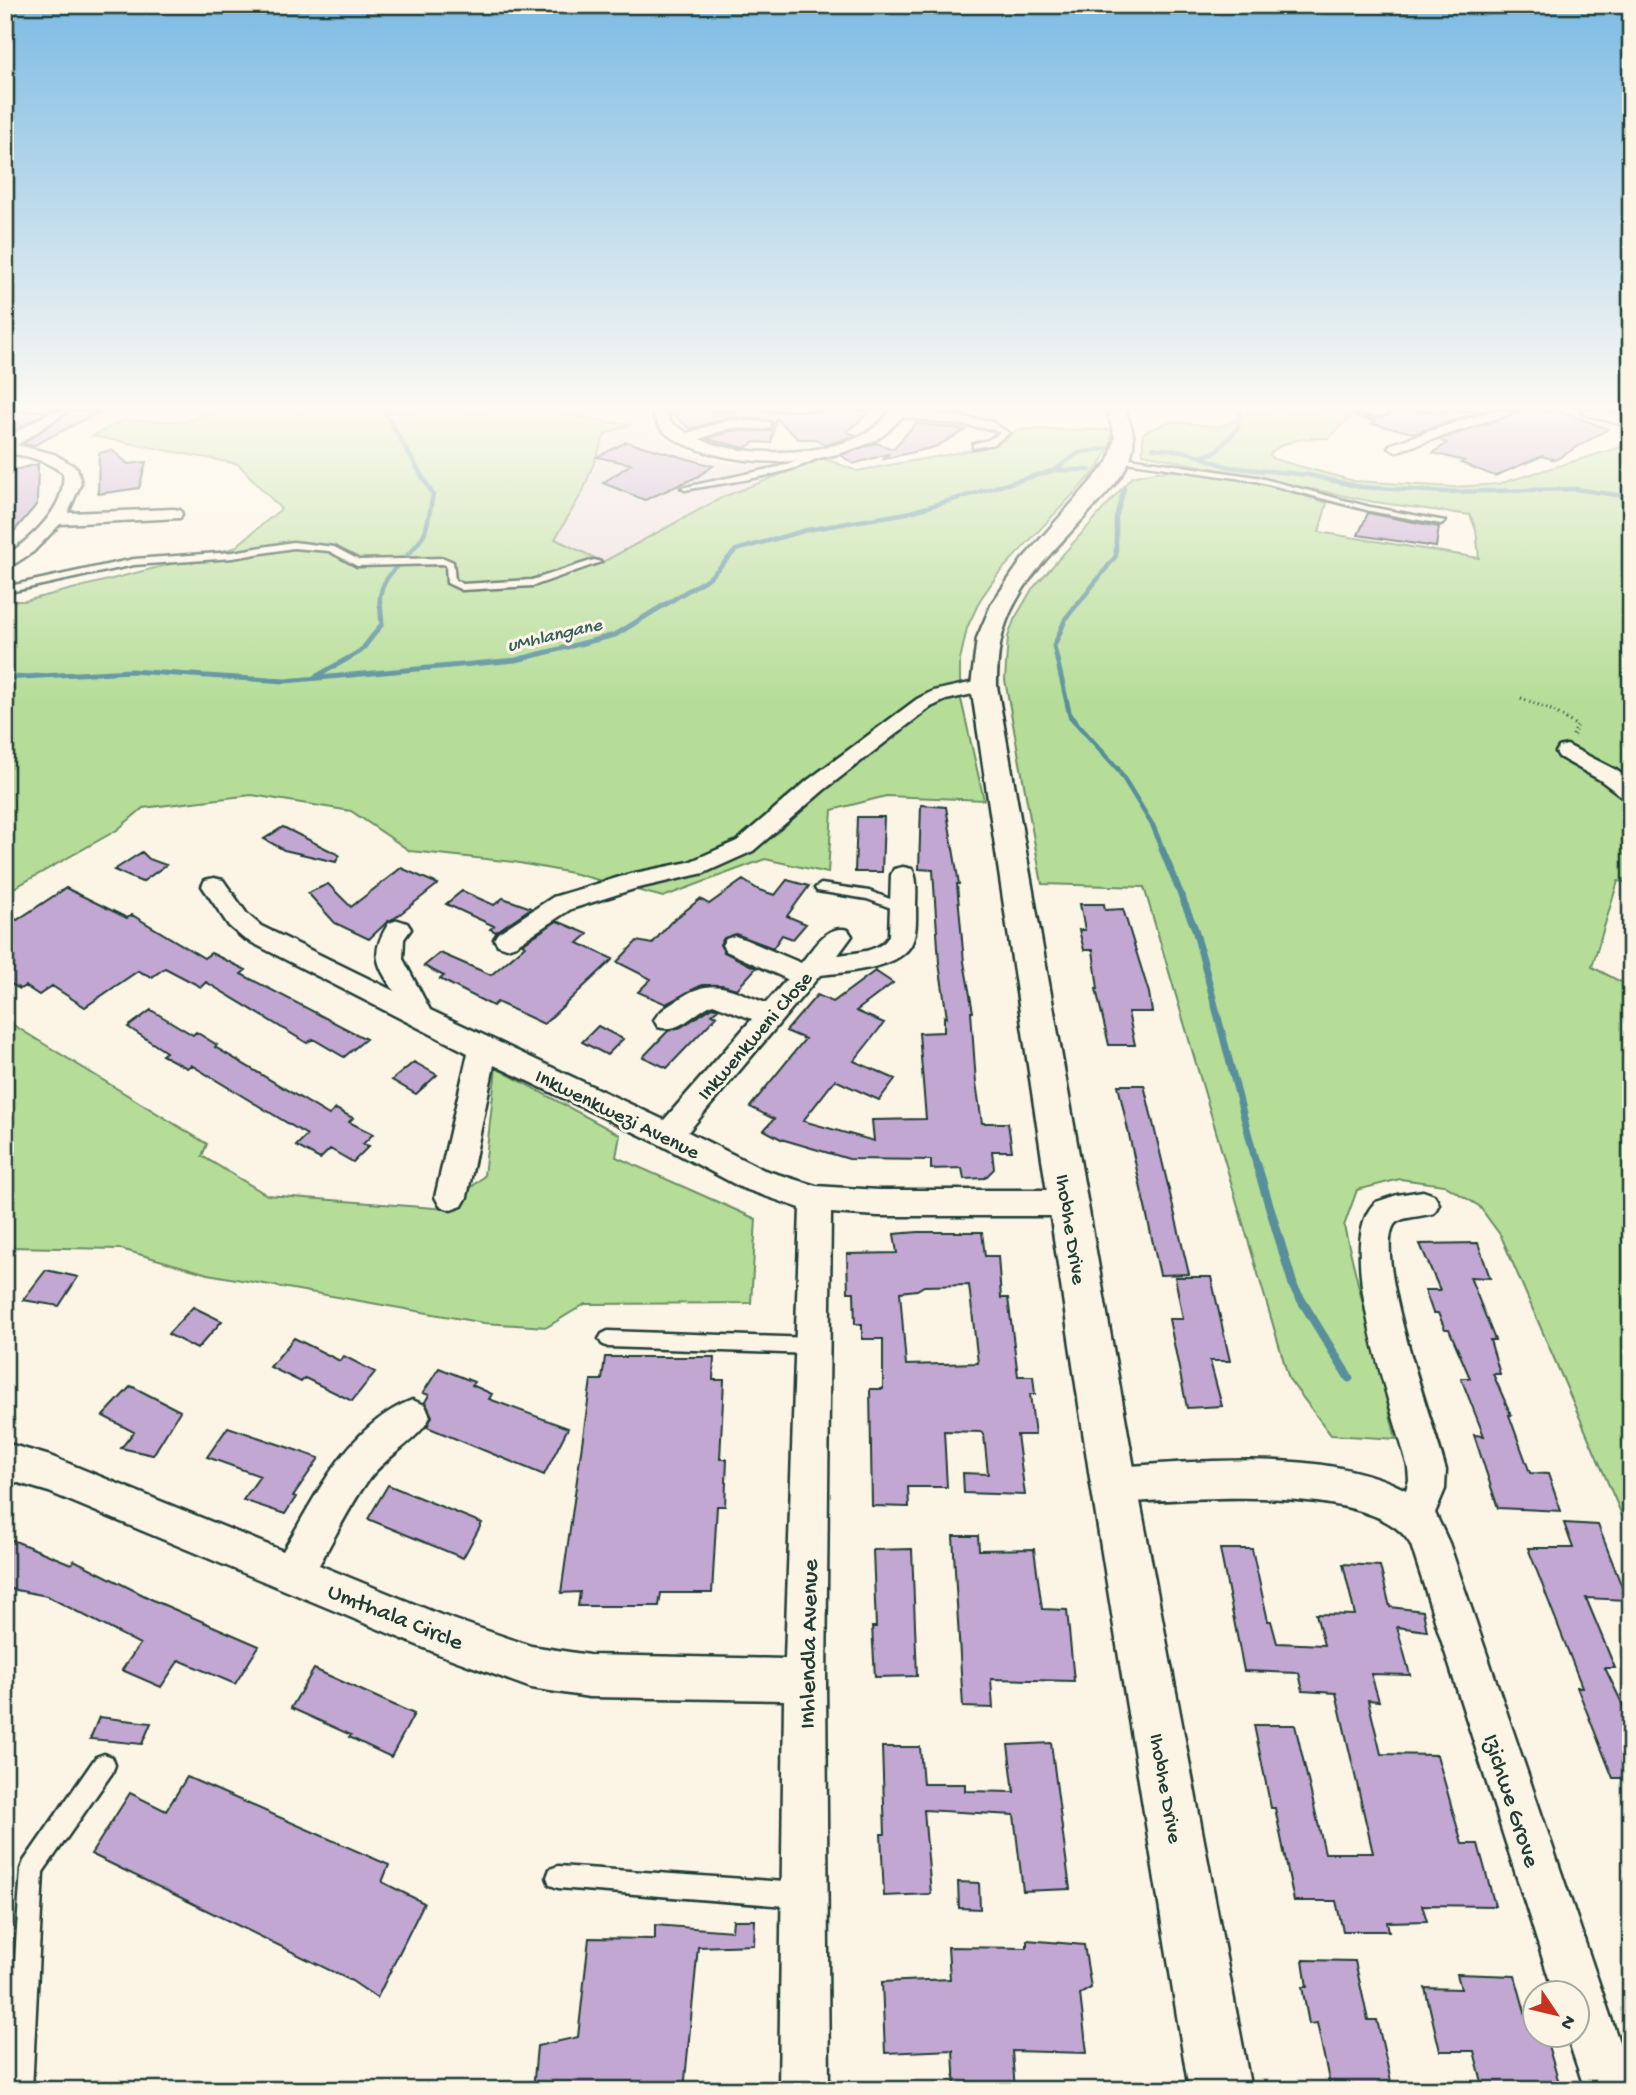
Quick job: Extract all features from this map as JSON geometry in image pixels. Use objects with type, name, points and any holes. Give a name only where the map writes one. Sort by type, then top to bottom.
[{"type":"street","points":[[5,565],[30,547],[62,509]]},
{"type":"street","name":"Ihobhe Drive","points":[[1080,509],[1032,564],[1000,609],[993,624],[985,658],[984,686],[1114,1485],[1220,2090]]},
{"type":"street","points":[[55,519],[174,514]]},
{"type":"street","points":[[507,939],[554,906],[569,900],[630,882],[695,868],[736,851],[760,835],[816,785],[924,703],[940,695],[984,686]]},
{"type":"street","points":[[1567,752],[1608,775],[1631,792]]},
{"type":"street","points":[[735,945],[809,971],[890,953],[901,940],[903,875]]},
{"type":"street","name":"Inkwenkwezi Avenue","points":[[214,886],[238,920],[252,932],[753,1179],[816,1199],[878,1203],[1068,1203]]},
{"type":"street","points":[[398,929],[390,942],[388,956],[416,1006],[417,1013]]},
{"type":"street","name":"Inkwenkweni Close","points":[[668,1135],[839,936]]},
{"type":"street","points":[[668,1020],[701,998],[714,994],[771,1016]]},
{"type":"street","points":[[451,1197],[483,1048]]},
{"type":"street","name":"Inhlendla Avenue","points":[[804,2090],[805,1679],[816,1199]]},
{"type":"street","points":[[1412,1514],[1422,1499],[1428,1481],[1418,1430],[1379,1298],[1374,1238],[1378,1220],[1390,1209],[1423,1204]]},
{"type":"street","points":[[292,1573],[355,1467],[375,1444],[412,1417]]},
{"type":"street","name":"Umthala Circle","points":[[5,1461],[50,1474],[442,1635],[531,1667],[589,1676],[805,1679]]},
{"type":"street","name":"Izichwe Grove","points":[[1114,1485],[1317,1484],[1381,1496],[1412,1514],[1431,1544],[1440,1580],[1610,2090]]},
{"type":"lane","points":[[1374,509],[1441,521]]},
{"type":"lane","points":[[5,590],[147,560],[233,555],[293,545],[331,549],[352,562],[449,562],[450,581],[463,587],[543,581],[597,562]]},
{"type":"lane","points":[[821,888],[869,895],[902,908]]},
{"type":"lane","points":[[608,1339],[813,1346]]},
{"type":"lane","points":[[19,2090],[32,1869],[104,1765]]},
{"type":"lane","points":[[558,1877],[804,1896]]},
{"type":"path","points":[[1521,698],[1562,715],[1577,726],[1576,733],[1567,743],[1567,752]]},
{"type":"shaded area","points":[[573,509],[701,509],[603,562],[555,539]]},
{"type":"green space","points":[[281,509],[573,509],[555,539],[603,562],[701,509],[1060,509],[998,574],[980,600],[967,628],[960,660],[960,695],[984,800],[886,796],[832,810],[828,873],[765,859],[663,897],[572,873],[514,862],[410,851],[351,811],[252,795],[143,808],[117,830],[5,893],[5,601],[25,601],[234,548]]},
{"type":"green space","points":[[1104,509],[1325,509],[1319,532],[1479,558],[1476,530],[1470,515],[1424,509],[1631,509],[1631,754],[1625,755],[1631,762],[1631,883],[1618,881],[1592,967],[1631,987],[1631,1536],[1501,1236],[1479,1206],[1444,1185],[1400,1179],[1357,1190],[1344,1226],[1396,1439],[1331,1435],[1289,1379],[1144,887],[1042,884],[1005,680],[1008,637],[1014,620],[1032,589]]},
{"type":"green space","points":[[5,1020],[207,1144],[202,1156],[267,1195],[447,1209],[484,1176],[496,1068],[620,1135],[616,1157],[756,1219],[751,1303],[585,1304],[547,1327],[484,1323],[208,1274],[121,1249],[5,1247]]},
{"type":"building","points":[[5,509],[33,509],[5,542]]},
{"type":"building","points":[[1368,513],[1439,527],[1436,547],[1358,535]]},
{"type":"building","points":[[921,805],[946,807],[959,884],[964,962],[973,1012],[976,1083],[982,1123],[1008,1123],[1012,1151],[992,1151],[994,1169],[985,1178],[964,1179],[962,1168],[931,1169],[931,1160],[849,1159],[781,1139],[764,1130],[774,1119],[750,1107],[805,1039],[786,1031],[817,995],[833,1002],[875,971],[893,983],[856,1011],[884,1023],[854,1061],[895,1079],[879,1100],[835,1080],[803,1121],[874,1141],[872,1120],[926,1119],[919,1033],[944,1032],[944,1016],[947,1018],[939,963],[933,870],[919,869]]},
{"type":"building","points":[[857,817],[884,817],[882,872],[855,872]]},
{"type":"building","points":[[283,827],[339,855],[336,862],[284,850],[264,839]]},
{"type":"building","points":[[142,852],[149,859],[166,865],[142,882],[114,870]]},
{"type":"building","points":[[401,868],[438,884],[388,921],[369,939],[335,923],[308,893],[328,884],[351,907]]},
{"type":"building","points":[[743,880],[759,890],[775,895],[787,880],[809,886],[787,916],[806,924],[793,939],[782,935],[773,948],[736,934],[724,938],[720,944],[724,952],[756,968],[737,989],[722,985],[702,985],[666,1004],[638,992],[651,979],[617,962],[637,941],[652,944],[670,923],[700,899],[709,904]]},
{"type":"building","points":[[66,888],[127,918],[132,915],[204,958],[211,953],[246,970],[241,974],[366,1039],[344,1057],[313,1039],[307,1043],[206,982],[201,987],[165,968],[152,977],[138,971],[85,1007],[52,986],[39,995],[25,986],[20,989],[5,981],[5,913],[17,920]]},
{"type":"building","points":[[462,891],[494,905],[503,898],[531,908],[496,932],[490,929],[494,926],[446,904]]},
{"type":"building","points":[[1080,904],[1104,904],[1105,910],[1123,909],[1149,993],[1152,1012],[1128,1012],[1135,1045],[1109,1045],[1096,989],[1093,950],[1084,950],[1079,930],[1085,930]]},
{"type":"building","points":[[557,921],[588,934],[578,943],[613,959],[544,1024],[497,1002],[493,1006],[440,979],[444,976],[424,966],[440,953],[491,975],[525,946],[522,944]]},
{"type":"building","points":[[713,1007],[718,1009],[712,1014],[717,1016],[667,1068],[643,1057],[668,1031],[681,1027]]},
{"type":"building","points":[[151,1010],[193,1035],[196,1032],[217,1045],[215,1047],[329,1115],[336,1109],[353,1118],[349,1122],[373,1134],[363,1144],[369,1146],[353,1162],[330,1149],[320,1159],[296,1146],[307,1135],[191,1065],[187,1068],[162,1055],[166,1052],[128,1027]]},
{"type":"building","points":[[598,1026],[623,1039],[607,1055],[582,1042]]},
{"type":"building","points":[[414,1062],[437,1075],[416,1094],[392,1080]]},
{"type":"building","points":[[1118,1085],[1144,1085],[1189,1274],[1160,1275]]},
{"type":"building","points":[[982,1232],[985,1256],[998,1256],[1001,1298],[1008,1298],[1018,1376],[1033,1376],[1035,1394],[1030,1394],[1035,1435],[1017,1435],[1025,1495],[964,1493],[963,1473],[988,1474],[984,1435],[981,1432],[944,1431],[947,1487],[908,1487],[909,1507],[872,1506],[870,1389],[883,1389],[883,1339],[862,1339],[862,1324],[855,1324],[854,1292],[848,1292],[847,1254],[897,1253],[894,1234]],"holes":[[[969,1285],[978,1363],[906,1365],[900,1292],[917,1290],[924,1286]]]},
{"type":"building","points":[[1478,1243],[1490,1278],[1470,1277],[1495,1340],[1490,1340],[1500,1374],[1493,1374],[1511,1415],[1530,1473],[1548,1474],[1561,1511],[1498,1508],[1474,1435],[1484,1436],[1461,1378],[1470,1378],[1449,1329],[1445,1329],[1438,1313],[1433,1313],[1425,1290],[1440,1290],[1420,1244]]},
{"type":"building","points":[[46,1270],[78,1277],[59,1306],[23,1300]]},
{"type":"building","points":[[1175,1277],[1211,1277],[1230,1361],[1210,1361],[1222,1406],[1187,1408],[1169,1319],[1183,1319]]},
{"type":"building","points":[[193,1307],[222,1321],[197,1349],[168,1334]]},
{"type":"building","points":[[294,1338],[340,1361],[344,1356],[375,1372],[352,1401],[305,1378],[301,1382],[270,1367]]},
{"type":"building","points":[[605,1357],[714,1357],[713,1380],[724,1380],[720,1459],[727,1459],[725,1506],[717,1506],[712,1593],[661,1593],[659,1606],[578,1606],[580,1592],[561,1593],[591,1380],[602,1380]]},
{"type":"building","points":[[439,1368],[474,1382],[472,1385],[492,1394],[489,1399],[568,1428],[544,1475],[427,1427],[432,1416],[425,1402],[429,1395],[423,1393]]},
{"type":"building","points":[[131,1386],[180,1411],[153,1455],[121,1448],[134,1432],[103,1416]]},
{"type":"building","points":[[228,1427],[319,1458],[293,1496],[296,1497],[285,1514],[243,1500],[260,1476],[207,1457]]},
{"type":"building","points":[[388,1485],[482,1523],[463,1558],[368,1519]]},
{"type":"building","points":[[1564,1523],[1598,1525],[1627,1600],[1586,1598],[1615,1668],[1605,1668],[1631,1722],[1631,1778],[1613,1778],[1577,1687],[1582,1687],[1528,1548],[1573,1548]]},
{"type":"building","points":[[953,1536],[978,1536],[979,1550],[1034,1549],[1042,1609],[1067,1610],[1074,1681],[991,1679],[993,1708],[963,1707]]},
{"type":"building","points":[[5,1537],[71,1564],[74,1560],[155,1601],[259,1646],[235,1684],[179,1660],[161,1687],[122,1670],[140,1644],[47,1596],[5,1588]]},
{"type":"building","points":[[912,1549],[917,1676],[875,1677],[872,1627],[876,1627],[873,1550]]},
{"type":"building","points":[[1220,1549],[1252,1549],[1268,1621],[1271,1621],[1277,1643],[1324,1645],[1316,1614],[1355,1615],[1343,1564],[1380,1566],[1390,1607],[1423,1611],[1427,1631],[1397,1627],[1410,1675],[1371,1674],[1379,1701],[1368,1700],[1381,1754],[1437,1755],[1462,1844],[1478,1844],[1495,1906],[1422,1905],[1427,1921],[1387,1922],[1389,1931],[1343,1931],[1336,1901],[1294,1901],[1254,1725],[1295,1725],[1325,1853],[1373,1853],[1336,1693],[1303,1691],[1299,1673],[1244,1671]]},
{"type":"building","points":[[314,1669],[414,1714],[391,1757],[349,1737],[351,1735],[291,1708]]},
{"type":"building","points":[[99,1717],[151,1723],[142,1744],[90,1739]]},
{"type":"building","points":[[1051,1743],[1070,1889],[1023,1891],[1014,1815],[924,1810],[931,1894],[884,1896],[881,1834],[885,1834],[882,1747],[920,1747],[923,1784],[965,1784],[965,1791],[1014,1792],[1008,1745]]},
{"type":"building","points":[[187,1777],[389,1865],[382,1882],[424,1903],[377,1998],[352,1981],[91,1854],[130,1793],[166,1811]]},
{"type":"building","points":[[958,1882],[979,1883],[980,1909],[959,1908]]},
{"type":"building","points":[[733,1920],[755,1920],[754,1945],[698,1947],[684,2090],[533,2090],[537,2046],[578,2037],[589,1938],[655,1939],[655,1925],[732,1931]]},
{"type":"building","points":[[1027,1940],[1084,1945],[1091,1988],[1080,1994],[1087,2053],[1012,2051],[1015,2090],[955,2090],[953,2050],[885,2053],[882,1982],[950,1979],[948,1947],[1027,1948]]},
{"type":"building","points":[[1303,1960],[1355,1961],[1368,2020],[1377,2020],[1393,2090],[1331,2090],[1317,2023],[1309,2024],[1302,1987],[1307,1987]]},
{"type":"building","points":[[1457,1974],[1515,1976],[1520,1994],[1520,2050],[1549,2050],[1561,2090],[1484,2090],[1474,2051],[1440,2051],[1425,1988],[1461,1989]]},
{"type":"waterway","points":[[380,603],[384,584],[424,534],[430,509]]},
{"type":"waterway","name":"uMhlangane","points":[[666,604],[710,577],[736,550],[807,530],[922,509]]},
{"type":"waterway","points":[[1078,604],[1116,556],[1118,509]]},
{"type":"waterway","name":"uMhlangane","points":[[5,678],[131,671],[285,681],[516,660],[615,635],[669,602]]},
{"type":"waterway","points":[[1079,602],[1066,618],[1054,646],[1070,716],[1118,769],[1153,826],[1163,850]]},
{"type":"waterway","points":[[317,676],[361,651],[382,624],[380,603]]},
{"type":"waterway","points":[[1162,849],[1195,929],[1257,1167]]},
{"type":"waterway","points":[[1257,1165],[1294,1288],[1349,1378]]}]
